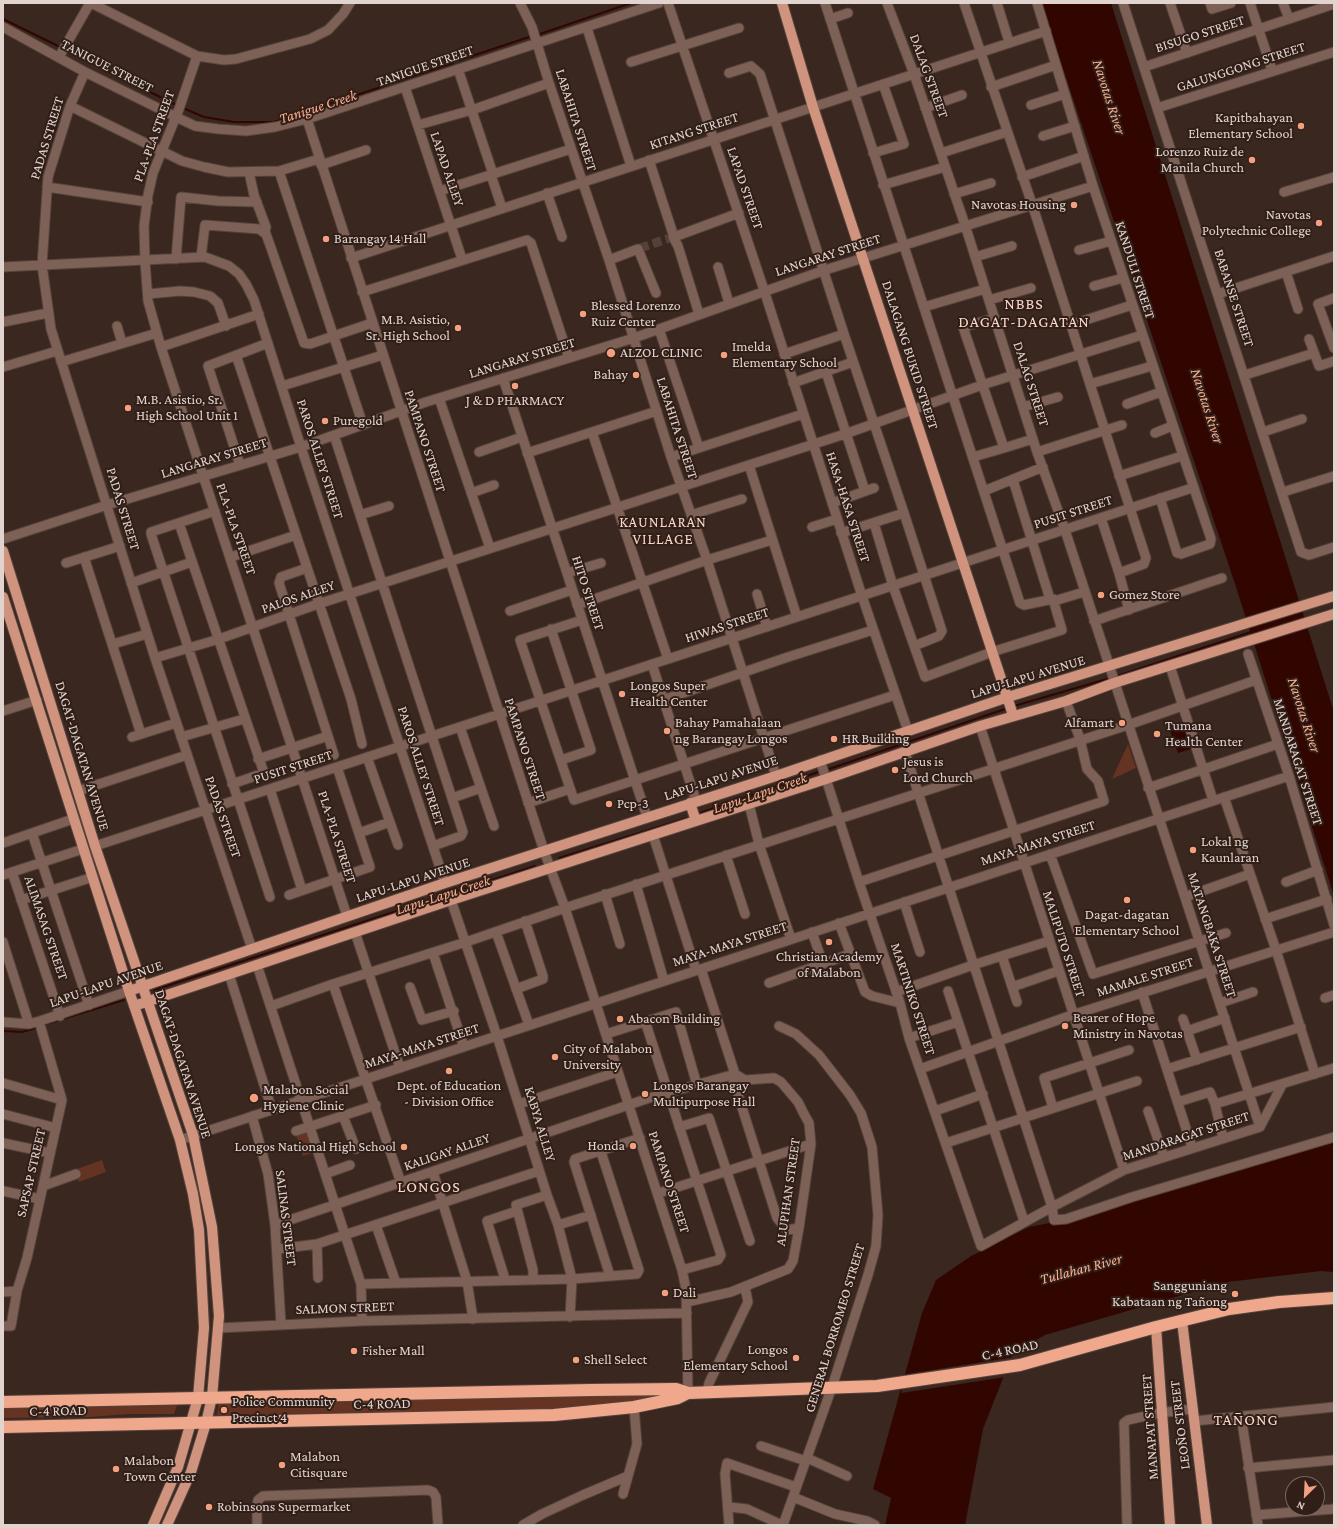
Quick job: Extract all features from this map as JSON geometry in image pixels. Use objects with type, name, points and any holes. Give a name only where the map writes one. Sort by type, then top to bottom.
[{"type":"highway","name":"C-4 ROAD","points":[[3,1402],[676,1389],[688,1393],[904,1384],[1020,1365],[1156,1327],[1254,1305],[1334,1298]]},
{"type":"highway","name":"C-4 ROAD","points":[[3,1427],[554,1415],[634,1407],[678,1398],[688,1393]]},
{"type":"main road","name":"DALAGANG BUKID STREET","points":[[782,3],[814,107],[1013,715]]},
{"type":"main road","name":"DAGAT-DAGATAN AVENUE","points":[[3,551],[95,846],[193,1135],[212,1227],[219,1328],[212,1397],[206,1423],[191,1472],[167,1525]]},
{"type":"main road","name":"LAPU-LAPU AVENUE","points":[[134,1006],[451,900],[749,804],[908,731],[1008,697],[1109,667],[1334,596]]},
{"type":"main road","name":"DAGAT-DAGATAN AVENUE","points":[[3,597],[128,991],[180,1140],[193,1194],[199,1230],[204,1328],[198,1398],[178,1466],[153,1525]]},
{"type":"main road","name":"LAPU-LAPU AVENUE","points":[[128,991],[445,883],[776,776],[823,770],[905,752],[1013,715],[1066,701],[1114,683],[1334,614]]},
{"type":"main road","points":[[693,802],[696,821]]},
{"type":"main road","name":"LEOÑO STREET","points":[[1182,1321],[1207,1525]]},
{"type":"main road","name":"MANAPAT STREET","points":[[1156,1327],[1164,1412],[1170,1525]]},
{"type":"street","points":[[59,57],[90,3],[197,56],[224,60],[236,59],[310,40],[328,30],[344,14],[350,3]]},
{"type":"street","points":[[520,3],[532,27],[536,41]]},
{"type":"street","name":"TANIGUE STREET","points":[[3,27],[85,72],[195,126],[218,130],[246,131],[275,127],[307,119],[458,69],[536,41],[587,28],[659,3]]},
{"type":"street","name":"LAPAD STREET","points":[[668,3],[764,290]]},
{"type":"street","points":[[824,3],[1021,604],[1052,600],[1084,592]]},
{"type":"street","name":"DALAG STREET","points":[[887,3],[914,74],[965,225],[1037,452],[1065,530],[1114,683]]},
{"type":"street","points":[[964,3],[979,52],[1032,204],[1146,562],[1141,566],[1119,573]]},
{"type":"street","points":[[997,3],[1009,42]]},
{"type":"street","name":"KANDULI STREET","points":[[1037,3],[1093,186],[1192,488],[1211,539],[1210,544],[1181,554],[1177,553],[1160,498]]},
{"type":"street","name":"BABANSE STREET","points":[[1123,3],[1264,432],[1301,552],[1308,555],[1334,547]]},
{"type":"street","points":[[1170,3],[1187,53]]},
{"type":"street","points":[[1210,3],[1212,9],[1231,3]]},
{"type":"street","points":[[1250,3],[1272,70]]},
{"type":"street","points":[[1284,3],[1289,19]]},
{"type":"street","name":"BISUGO STREET","points":[[1144,67],[1334,4]]},
{"type":"street","points":[[830,19],[848,13]]},
{"type":"street","points":[[587,28],[631,166]]},
{"type":"street","points":[[631,62],[739,28]]},
{"type":"street","name":"KITANG STREET","points":[[351,258],[1046,31]]},
{"type":"street","name":"LABAHITA STREET","points":[[536,41],[570,149],[609,260],[671,457],[744,673],[776,776]]},
{"type":"street","name":"GALUNGGONG STREET","points":[[1157,108],[1272,70],[1334,52]]},
{"type":"street","name":"PLA-PLA STREET","points":[[197,56],[176,117],[153,173],[144,226],[148,294],[161,346],[254,627],[347,916]]},
{"type":"street","points":[[991,87],[1056,65]]},
{"type":"street","points":[[729,74],[751,66],[758,71],[825,270],[853,362],[904,513],[942,631],[939,636],[914,646]]},
{"type":"street","points":[[458,69],[502,208]]},
{"type":"street","name":"PADAS STREET","points":[[85,72],[70,106],[48,177],[42,265],[48,313],[57,351],[147,634],[252,949]]},
{"type":"street","points":[[418,125],[472,110],[549,83]]},
{"type":"street","points":[[873,153],[904,144],[883,84]]},
{"type":"street","name":"LAPAD ALLEY","points":[[405,87],[452,225],[462,259]]},
{"type":"street","points":[[1031,105],[1065,94]]},
{"type":"street","points":[[925,108],[962,95]]},
{"type":"street","points":[[70,106],[182,161],[228,172],[279,171],[366,150]]},
{"type":"street","name":"PAMPANO STREET","points":[[307,119],[528,803],[565,908],[617,1072],[659,1193],[682,1270],[687,1302],[688,1393]]},
{"type":"street","points":[[1043,136],[1075,126]]},
{"type":"street","points":[[940,153],[1007,132]]},
{"type":"street","points":[[440,191],[570,149]]},
{"type":"street","points":[[1022,177],[1084,156]]},
{"type":"street","points":[[649,160],[699,314]]},
{"type":"street","points":[[883,185],[945,167]]},
{"type":"street","points":[[279,171],[363,425]]},
{"type":"street","points":[[249,172],[257,202],[266,227],[265,233],[306,344],[372,323]]},
{"type":"street","points":[[1284,192],[1334,177]]},
{"type":"street","points":[[954,194],[991,183]]},
{"type":"street","name":"LANGARAY STREET","points":[[3,539],[107,505],[301,447],[439,398],[634,338],[764,290],[965,225],[1093,186]]},
{"type":"street","points":[[47,187],[148,202]]},
{"type":"street","points":[[547,194],[562,238]]},
{"type":"street","points":[[176,259],[182,197],[218,201],[257,202]]},
{"type":"street","points":[[673,237],[739,213]]},
{"type":"street","points":[[201,257],[205,225],[259,229],[265,233]]},
{"type":"street","points":[[362,292],[462,259],[525,240],[531,241],[569,358]]},
{"type":"street","points":[[1079,250],[1111,241]]},
{"type":"street","points":[[975,257],[1012,246]]},
{"type":"street","points":[[609,260],[639,249],[656,293]]},
{"type":"street","points":[[1218,294],[1334,256]]},
{"type":"street","name":"PAROS ALLEY STREET","points":[[3,266],[145,261],[201,257],[217,260],[229,266],[239,274],[246,284],[259,314],[349,594],[445,883]]},
{"type":"street","points":[[718,267],[729,303]]},
{"type":"street","points":[[1286,272],[1298,309]]},
{"type":"street","points":[[1094,286],[1123,278]]},
{"type":"street","points":[[989,300],[1031,288]]},
{"type":"street","points":[[924,307],[986,289]]},
{"type":"street","name":"HASA-HASA STREET","points":[[764,290],[873,630],[908,731]]},
{"type":"street","points":[[148,294],[180,291],[194,292],[210,296],[218,303],[226,326]]},
{"type":"street","points":[[1334,298],[1318,304],[1334,348]]},
{"type":"street","points":[[1070,325],[1132,305]]},
{"type":"street","points":[[3,322],[48,313]]},
{"type":"street","points":[[161,346],[259,314]]},
{"type":"street","points":[[995,318],[963,327],[1004,448]]},
{"type":"street","points":[[117,326],[122,343]]},
{"type":"street","points":[[658,329],[698,448]]},
{"type":"street","points":[[61,362],[157,333]]},
{"type":"street","points":[[784,354],[844,334]]},
{"type":"street","name":"PALOS ALLEY","points":[[155,658],[219,639],[318,604],[845,434],[982,385],[1080,353],[1142,335]]},
{"type":"street","points":[[1309,339],[1319,366],[1334,361]]},
{"type":"street","points":[[240,465],[208,366],[268,343]]},
{"type":"street","points":[[3,367],[57,351]]},
{"type":"street","points":[[1245,375],[1314,353]]},
{"type":"street","points":[[236,355],[351,699],[362,744]]},
{"type":"street","points":[[282,386],[382,355]]},
{"type":"street","points":[[793,382],[853,362]]},
{"type":"street","points":[[1090,384],[1152,366]]},
{"type":"street","points":[[826,372],[864,491]]},
{"type":"street","name":"HITO STREET","points":[[503,378],[647,817]]},
{"type":"street","points":[[1127,404],[1161,392]]},
{"type":"street","points":[[1023,407],[1058,397]]},
{"type":"street","points":[[439,398],[490,548]]},
{"type":"street","points":[[527,453],[657,411]]},
{"type":"street","points":[[671,457],[803,414]]},
{"type":"street","points":[[1264,432],[1302,419]]},
{"type":"street","points":[[1037,452],[1122,425]]},
{"type":"street","points":[[1155,433],[1172,426]]},
{"type":"street","points":[[592,432],[668,659]]},
{"type":"street","points":[[334,435],[433,736],[463,834],[433,846]]},
{"type":"street","points":[[479,452],[522,438]]},
{"type":"street","points":[[973,457],[1033,438]]},
{"type":"street","points":[[1119,476],[1182,456]]},
{"type":"street","points":[[749,464],[797,617]]},
{"type":"street","points":[[984,491],[1043,467]]},
{"type":"street","points":[[1283,492],[1334,476]]},
{"type":"street","points":[[874,522],[893,586],[924,676],[926,677],[992,652],[1061,632],[1062,628],[1013,480]]},
{"type":"street","points":[[471,493],[494,485]]},
{"type":"street","points":[[832,503],[874,488]]},
{"type":"street","name":"PUSIT STREET","points":[[963,563],[1192,488]]},
{"type":"street","points":[[691,514],[742,499]]},
{"type":"street","points":[[360,515],[389,506]]},
{"type":"street","points":[[215,510],[151,533],[270,898]]},
{"type":"street","points":[[842,533],[904,513]]},
{"type":"street","points":[[1101,518],[1119,573],[1129,610]]},
{"type":"street","points":[[812,527],[837,519]]},
{"type":"street","points":[[179,523],[219,639],[244,719],[264,773],[232,784]]},
{"type":"street","points":[[231,557],[296,535]]},
{"type":"street","points":[[577,605],[643,581],[772,540]]},
{"type":"street","points":[[66,563],[120,546]]},
{"type":"street","points":[[84,557],[113,644],[137,736],[176,723]]},
{"type":"street","points":[[131,583],[164,573],[192,562]]},
{"type":"street","points":[[567,573],[601,562]]},
{"type":"street","name":"HIWAS STREET","points":[[499,714],[963,563]]},
{"type":"street","points":[[306,568],[281,577],[279,580],[334,755]]},
{"type":"street","points":[[1094,621],[1222,578]]},
{"type":"street","points":[[510,611],[572,590]]},
{"type":"street","points":[[757,594],[767,627]]},
{"type":"street","points":[[582,620],[520,640],[574,800],[895,695]]},
{"type":"street","points":[[551,630],[591,750],[561,760]]},
{"type":"street","points":[[663,700],[785,658],[873,630]]},
{"type":"street","points":[[113,644],[147,634]]},
{"type":"street","name":"MANDARAGAT STREET","points":[[1248,654],[1289,776],[1334,924]]},
{"type":"street","points":[[652,664],[684,764],[693,802]]},
{"type":"street","points":[[1170,666],[1202,770],[1213,800]]},
{"type":"street","points":[[271,1006],[333,984],[496,932],[605,894],[1080,739],[1128,725],[1256,680]]},
{"type":"street","name":"MATANGBAKA STREET","points":[[1114,683],[1260,1126]]},
{"type":"street","points":[[3,711],[36,700]]},
{"type":"street","points":[[859,882],[1104,801],[1098,781],[1087,769],[1080,739],[1066,701]]},
{"type":"street","name":"PUSIT STREET","points":[[95,846],[499,714]]},
{"type":"street","points":[[181,737],[244,719]]},
{"type":"street","name":"MALIPUTO STREET","points":[[980,726],[1072,1015],[1124,1170]]},
{"type":"street","points":[[460,727],[494,826]]},
{"type":"street","points":[[258,759],[328,736]]},
{"type":"street","points":[[1148,788],[1278,744]]},
{"type":"street","points":[[905,752],[916,793],[1052,1206],[1054,1220],[1066,1219],[1132,1197],[1334,1137]]},
{"type":"street","points":[[78,791],[187,755]]},
{"type":"street","points":[[367,757],[398,845]]},
{"type":"street","points":[[289,895],[370,866],[337,767]]},
{"type":"street","name":"MARTINIKO STREET","points":[[823,770],[900,1003],[909,1038],[981,1246]]},
{"type":"street","name":"MAYA-MAYA STREET","points":[[180,1140],[1289,776]]},
{"type":"street","points":[[452,798],[481,788]]},
{"type":"street","points":[[270,789],[302,890]]},
{"type":"street","points":[[528,803],[570,789]]},
{"type":"street","points":[[1224,797],[1266,919],[1315,1074]]},
{"type":"street","points":[[749,804],[759,844],[791,939]]},
{"type":"street","points":[[3,843],[73,818]]},
{"type":"street","points":[[360,833],[390,822]]},
{"type":"street","points":[[32,833],[89,1005]]},
{"type":"street","points":[[653,835],[665,875],[734,1074],[777,1218],[787,1230],[799,1228]]},
{"type":"street","points":[[7,874],[83,850]]},
{"type":"street","points":[[1050,854],[1093,974],[1226,934]]},
{"type":"street","points":[[726,855],[745,914]]},
{"type":"street","points":[[1286,882],[1318,870]]},
{"type":"street","name":"ALIMASAG STREET","points":[[7,874],[21,900],[60,1016]]},
{"type":"street","points":[[1185,897],[1250,874]]},
{"type":"street","points":[[21,900],[93,878]]},
{"type":"street","points":[[636,884],[664,981]]},
{"type":"street","points":[[605,894],[620,944]]},
{"type":"street","points":[[1266,919],[1327,899]]},
{"type":"street","name":"KABYA ALLEY","points":[[451,900],[558,1225],[572,1279],[570,1317]]},
{"type":"street","points":[[904,902],[920,952]]},
{"type":"street","points":[[516,989],[543,979],[525,922]]},
{"type":"street","points":[[839,923],[865,992],[872,996],[900,1003]]},
{"type":"street","points":[[355,932],[367,973],[400,1068]]},
{"type":"street","points":[[496,932],[529,1025]]},
{"type":"street","points":[[812,932],[823,964]]},
{"type":"street","name":"MAMALE STREET","points":[[920,1069],[968,1050],[1072,1015],[1334,932]]},
{"type":"street","points":[[896,992],[973,965],[1049,941]]},
{"type":"street","points":[[3,942],[29,1024]]},
{"type":"street","points":[[433,953],[454,1011],[464,1047]]},
{"type":"street","points":[[769,983],[850,954]]},
{"type":"street","points":[[1002,956],[1017,1002]]},
{"type":"street","points":[[257,965],[361,1284],[362,1321]]},
{"type":"street","points":[[1012,987],[1058,971]]},
{"type":"street","points":[[229,974],[272,1110]]},
{"type":"street","points":[[333,984],[376,1105],[401,1183]]},
{"type":"street","points":[[410,987],[422,1020],[454,1011]]},
{"type":"street","name":"LAPU-LAPU AVENUE","points":[[3,1022],[29,1024],[60,1016],[128,991]]},
{"type":"street","points":[[948,991],[1024,1221]]},
{"type":"street","points":[[1142,992],[1192,1147]]},
{"type":"street","points":[[1220,1003],[1253,992]]},
{"type":"street","points":[[1324,998],[1334,995]]},
{"type":"street","points":[[606,1034],[676,1012],[697,1085]]},
{"type":"street","points":[[1187,1031],[1225,1018]]},
{"type":"street","points":[[1183,1019],[1197,1060]]},
{"type":"street","points":[[645,1021],[721,1256],[718,1260],[682,1270]]},
{"type":"street","points":[[909,1038],[958,1022]]},
{"type":"street","name":"GENERAL BORROMEO STREET","points":[[779,1026],[796,1034],[819,1055],[850,1095],[861,1113],[872,1147],[878,1216],[876,1246],[832,1387],[783,1525]]},
{"type":"street","points":[[1166,1069],[1301,1027]]},
{"type":"street","name":"SAPSAP STREET","points":[[7,1326],[40,1199],[62,1100],[42,1028]]},
{"type":"street","points":[[1053,1108],[1043,1079],[1129,1050]]},
{"type":"street","points":[[1215,1104],[1250,1095],[1334,1068]]},
{"type":"street","points":[[519,1104],[617,1072]]},
{"type":"street","name":"KALIGAY ALLEY","points":[[276,1225],[628,1105],[734,1074]]},
{"type":"street","name":"ALUPIHAN STREET","points":[[687,1302],[745,1287],[788,1269],[793,1261],[811,1144],[809,1123],[798,1102],[781,1082],[774,1078],[745,1080],[734,1074]]},
{"type":"street","points":[[946,1143],[1137,1081]]},
{"type":"street","points":[[3,1083],[62,1100]]},
{"type":"street","name":"MANDARAGAT STREET","points":[[981,1246],[1052,1206],[1124,1170],[1260,1126],[1282,1084]]},
{"type":"street","points":[[1178,1102],[1210,1092],[1215,1104],[1222,1138]]},
{"type":"street","points":[[935,1111],[983,1094]]},
{"type":"street","points":[[296,1131],[376,1105]]},
{"type":"street","points":[[1148,1111],[1164,1157]]},
{"type":"street","points":[[3,1114],[56,1128]]},
{"type":"street","name":"SALINAS STREET","points":[[252,1116],[268,1174],[276,1225],[281,1324]]},
{"type":"street","points":[[343,1116],[356,1149]]},
{"type":"street","points":[[679,1128],[709,1118],[725,1172],[750,1241]]},
{"type":"street","points":[[610,1276],[574,1162],[575,1159],[640,1138]]},
{"type":"street","points":[[3,1143],[50,1153]]},
{"type":"street","points":[[659,1193],[811,1144]]},
{"type":"street","points":[[361,1284],[505,1279],[572,1279],[637,1274],[639,1270],[600,1152]]},
{"type":"street","points":[[326,1174],[350,1165]]},
{"type":"street","points":[[278,1249],[316,1244],[539,1171]]},
{"type":"street","points":[[433,1172],[467,1281],[472,1319]]},
{"type":"street","points":[[43,1186],[76,1174]]},
{"type":"street","points":[[3,1191],[40,1199]]},
{"type":"street","points":[[533,1279],[533,1270],[516,1205],[547,1195]]},
{"type":"street","points":[[505,1279],[486,1221],[517,1211]]},
{"type":"street","points":[[558,1225],[591,1215]]},
{"type":"street","points":[[376,1225],[396,1283]]},
{"type":"street","points":[[316,1244],[318,1278]]},
{"type":"street","points":[[707,1392],[709,1383],[748,1302],[745,1287]]},
{"type":"street","points":[[3,1292],[17,1292]]},
{"type":"street","name":"SALMON STREET","points":[[219,1328],[362,1321],[687,1313]]},
{"type":"street","points":[[623,1494],[637,1444],[634,1407]]},
{"type":"street","points":[[1194,1421],[1334,1407]]},
{"type":"street","points":[[1127,1525],[1124,1423],[1128,1420],[1164,1412],[1193,1409]]},
{"type":"street","points":[[1241,1416],[1258,1525]]},
{"type":"street","points":[[761,1446],[806,1459],[847,1476]]},
{"type":"street","points":[[1248,1468],[1334,1460]]},
{"type":"street","points":[[729,1525],[729,1507],[725,1474],[727,1463],[796,1487]]},
{"type":"street","points":[[523,1525],[542,1514],[628,1476]]},
{"type":"street","points":[[257,1525],[258,1500],[263,1496],[428,1490],[433,1492],[436,1497],[438,1525]]},
{"type":"street","points":[[792,1497],[835,1514],[867,1521],[875,1525]]},
{"type":"street","points":[[729,1507],[747,1509],[783,1525]]},
{"type":"street","points":[[1256,1515],[1334,1509]]},
{"type":"shaded area","points":[[1128,744],[1136,768],[1112,779]]},
{"type":"shaded area","points":[[309,1128],[316,1152],[303,1156],[295,1132]]},
{"type":"shaded area","points":[[102,1160],[106,1172],[79,1182],[74,1170]]},
{"type":"shaded area","points":[[676,1392],[626,1403],[557,1410],[217,1415],[219,1404]]},
{"type":"shaded area","points":[[177,1405],[174,1414],[3,1418],[3,1407]]},
{"type":"water","name":"Navotas River","points":[[1041,3],[1111,3],[1334,712],[1334,896],[1236,587]]},
{"type":"water","points":[[1182,724],[1191,749],[1178,753],[1169,728]]},
{"type":"water","name":"Tullahan River","points":[[1334,1139],[1334,1272],[1321,1271],[1227,1282],[1045,1335],[1013,1353],[983,1429],[965,1525],[885,1525],[891,1498],[873,1489],[922,1313],[936,1280],[971,1256],[1029,1227],[1076,1218],[1136,1201],[1232,1168]]},
{"type":"pier","points":[[1014,1357],[1006,1377],[901,1393],[907,1374]]},
{"type":"waterway","name":"Tanigue Creek","points":[[537,35],[631,3]]},
{"type":"waterway","name":"Tanigue Creek","points":[[3,19],[58,46]]},
{"type":"waterway","name":"Tanigue Creek","points":[[460,60],[532,36]]},
{"type":"waterway","name":"Tanigue Creek","points":[[68,51],[176,105]]},
{"type":"waterway","name":"Tanigue Creek","points":[[398,81],[453,63]]},
{"type":"waterway","name":"Tanigue Creek","points":[[183,108],[204,117],[234,122],[274,122],[384,86]]},
{"type":"waterway","points":[[1117,676],[1251,632]]},
{"type":"waterway","points":[[1014,706],[1107,679]]},
{"type":"waterway","points":[[826,770],[1005,709]]},
{"type":"waterway","name":"Lapu-Lapu Creek","points":[[697,814],[821,771]]},
{"type":"waterway","name":"Lapu-Lapu Creek","points":[[559,858],[687,818]]},
{"type":"waterway","points":[[154,990],[535,866]]},
{"type":"waterway","points":[[43,1025],[124,1000]]},
{"type":"waterway","points":[[3,1031],[22,1032],[39,1027]]},
{"type":"tunnel","points":[[640,248],[673,237]]},
{"type":"place","name":"Kapitbahayan Elementary School","points":[[1301,126]]},
{"type":"place","name":"Lorenzo Ruiz de Manila Church","points":[[1252,160]]},
{"type":"place","name":"Navotas Housing","points":[[1074,205]]},
{"type":"place","name":"Navotas Polytechnic College","points":[[1319,223]]},
{"type":"place","name":"Barangay 14 Hall","points":[[326,239]]},
{"type":"place","name":"Blessed Lorenzo Ruiz Center","points":[[583,314]]},
{"type":"place","name":"M.B. Asistio, Sr. High School","points":[[458,328]]},
{"type":"place","name":"ALZOL CLINIC","points":[[611,353]]},
{"type":"place","name":"Imelda Elementary School","points":[[724,355]]},
{"type":"place","name":"Bahay","points":[[636,375]]},
{"type":"place","name":"J & D PHARMACY","points":[[515,386]]},
{"type":"place","name":"M.B. Asistio, Sr. High School Unit 1","points":[[128,408]]},
{"type":"place","name":"Puregold","points":[[325,421]]},
{"type":"place","name":"Gomez Store","points":[[1101,595]]},
{"type":"place","name":"Longos Super Health Center","points":[[622,694]]},
{"type":"place","name":"Alfamart","points":[[1122,723]]},
{"type":"place","name":"Bahay Pamahalaan ng Barangay Longos","points":[[667,731]]},
{"type":"place","name":"Tumana Health Center","points":[[1157,734]]},
{"type":"place","name":"HR Building","points":[[834,739]]},
{"type":"place","name":"Jesus is Lord Church","points":[[895,770]]},
{"type":"place","name":"Pcp-3","points":[[609,804]]},
{"type":"place","name":"Lokal ng Kaunlaran","points":[[1193,850]]},
{"type":"place","name":"Dagat-dagatan Elementary School","points":[[1127,900]]},
{"type":"place","name":"Christian Academy of Malabon","points":[[829,942]]},
{"type":"place","name":"Abacon Building","points":[[620,1019]]},
{"type":"place","name":"Bearer of Hope Ministry in Navotas","points":[[1065,1026]]},
{"type":"place","name":"City of Malabon University","points":[[555,1057]]},
{"type":"place","name":"Dept. of Education - Division Office","points":[[449,1071]]},
{"type":"place","name":"Longos Barangay Multipurpose Hall","points":[[645,1094]]},
{"type":"place","name":"Malabon Social Hygiene Clinic","points":[[254,1098]]},
{"type":"place","name":"Honda","points":[[633,1146]]},
{"type":"place","name":"Longos National High School","points":[[404,1147]]},
{"type":"place","name":"Dali","points":[[665,1293]]},
{"type":"place","name":"Sangguniang Kabataan ng Tañong","points":[[1235,1294]]},
{"type":"place","name":"Fisher Mall","points":[[354,1351]]},
{"type":"place","name":"Longos Elementary School","points":[[796,1358]]},
{"type":"place","name":"Shell Select","points":[[576,1360]]},
{"type":"place","name":"Police Community Precinct 4","points":[[224,1410]]},
{"type":"place","name":"Malabon Citisquare","points":[[282,1465]]},
{"type":"place","name":"Malabon Town Center","points":[[116,1469]]},
{"type":"place","name":"Robinsons Supermarket","points":[[209,1507]]},
{"type":"district","name":"NBBS DAGAT-DAGATAN","points":[[1024,313]]},
{"type":"district","name":"KAUNLARAN VILLAGE","points":[[663,530]]},
{"type":"district","name":"LONGOS","points":[[429,1187]]},
{"type":"district","name":"TAÑONG","points":[[1246,1420]]}]
